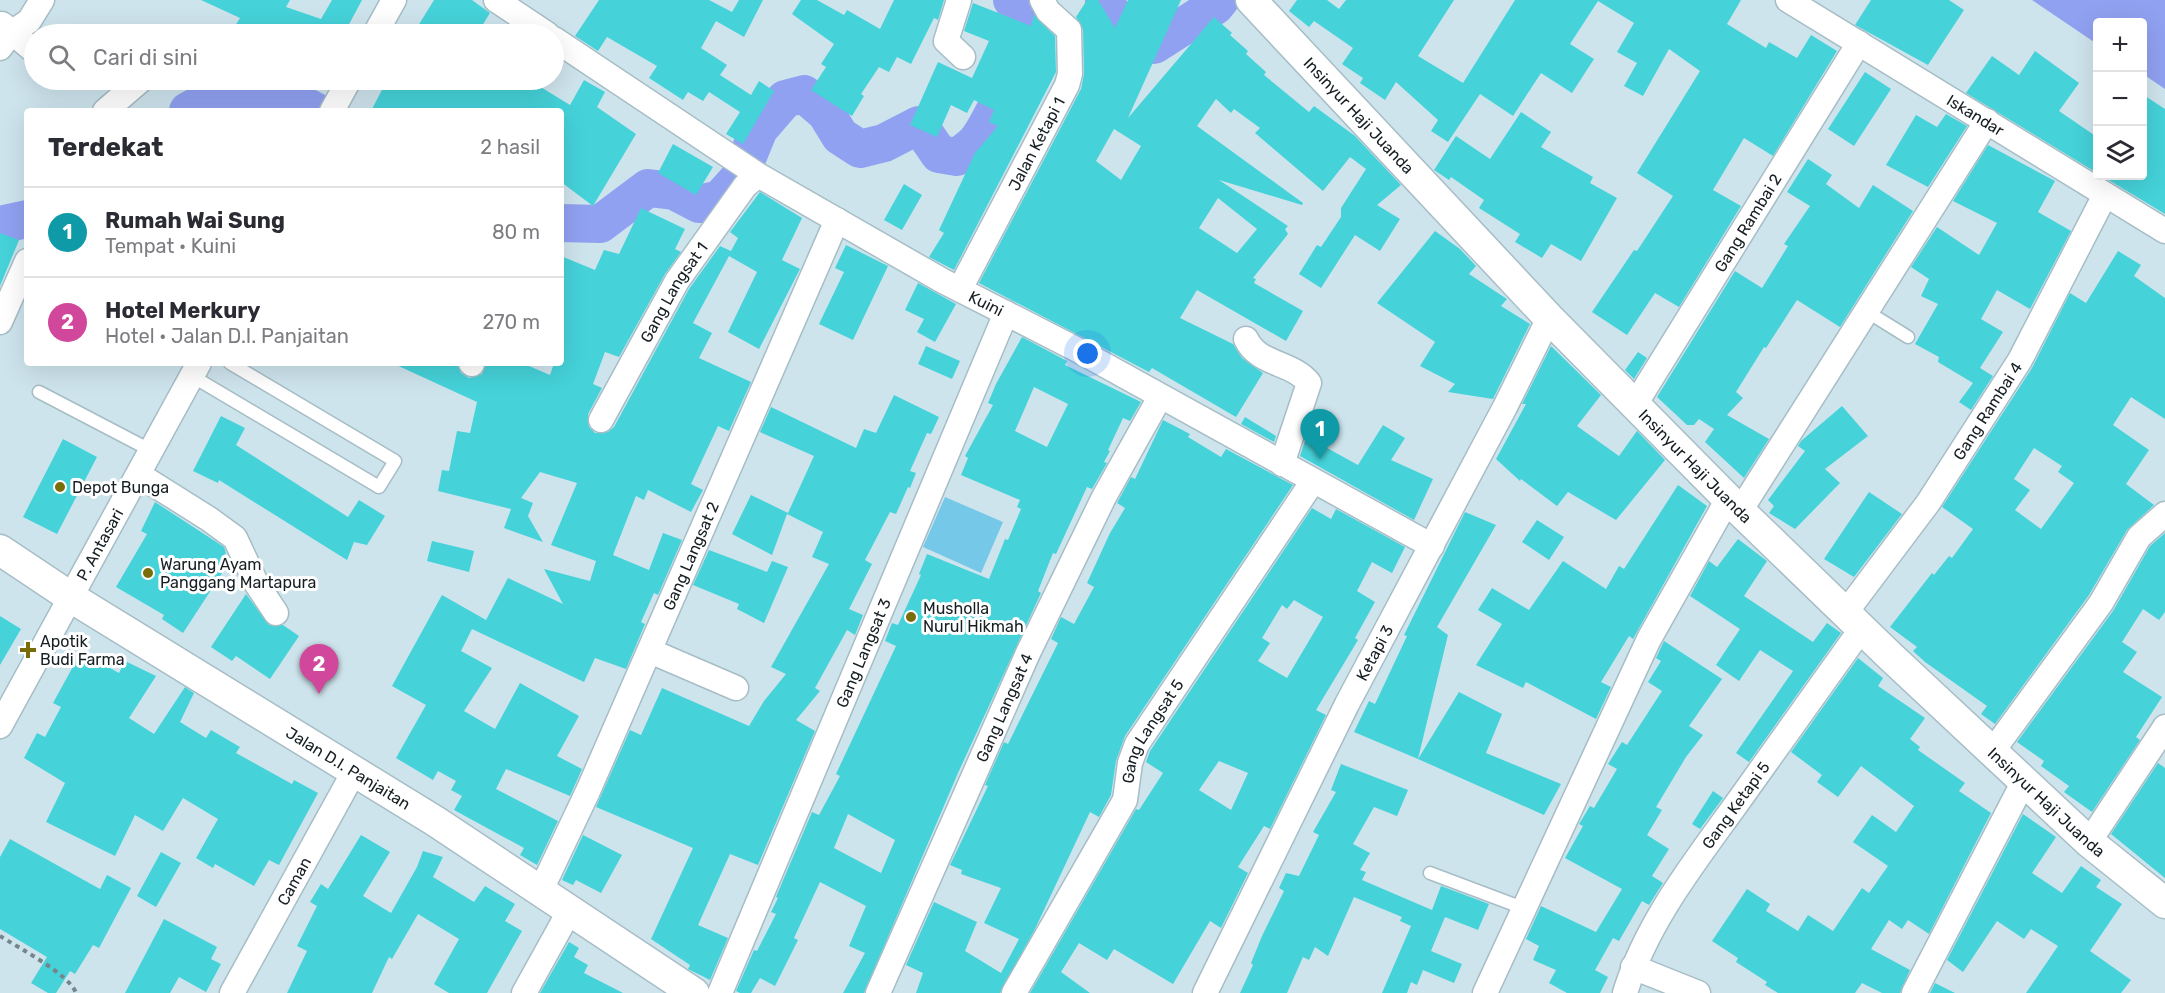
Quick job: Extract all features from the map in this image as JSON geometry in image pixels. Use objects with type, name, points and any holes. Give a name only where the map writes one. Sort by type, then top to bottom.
[{"type":"street","points":[[4,34],[29,21],[42,0]]},
{"type":"street","points":[[381,24],[394,0]]},
{"type":"street","points":[[495,0],[532,24]]},
{"type":"street","points":[[959,0],[946,41],[963,57]]},
{"type":"street","name":"Jalan Ketapi 1","points":[[960,289],[1060,98],[1070,74],[1069,30],[1048,11],[1042,0]]},
{"type":"street","name":"Insinyur Haji Juanda","points":[[1251,0],[1549,318],[1734,505],[2089,842],[2165,903]]},
{"type":"street","name":"Iskandar","points":[[1788,0],[2165,231]]},
{"type":"street","points":[[4,34],[24,45]]},
{"type":"street","name":"Gang Rambai 2","points":[[1636,404],[1859,43]]},
{"type":"street","name":"Kuini","points":[[564,46],[755,173],[960,289],[1432,546]]},
{"type":"street","points":[[108,108],[129,90]]},
{"type":"street","points":[[334,107],[343,90]]},
{"type":"street","points":[[1485,993],[1648,639],[1734,505],[1866,311],[1987,122]]},
{"type":"street","name":"Gang Langsat 1","points":[[601,420],[676,281],[755,173]]},
{"type":"street","name":"Gang Rambai 4","points":[[1854,620],[2020,360],[2105,195]]},
{"type":"street","name":"Gang Langsat 2","points":[[541,890],[650,651],[837,220]]},
{"type":"street","points":[[0,322],[24,268]]},
{"type":"street","name":"Gang Langsat 3","points":[[720,993],[1006,314]]},
{"type":"street","name":"Ketapi 3","points":[[1205,993],[1347,704],[1432,546],[1549,318]]},
{"type":"street","points":[[1246,339],[1257,354],[1301,376],[1309,383],[1282,464]]},
{"type":"street","name":"P. Antasari","points":[[0,726],[72,598],[195,369]]},
{"type":"street","name":"Gang Langsat 4","points":[[878,993],[1028,653],[1104,496],[1160,397]]},
{"type":"street","points":[[139,475],[235,538],[256,583],[276,613]]},
{"type":"street","name":"Gang Langsat 5","points":[[1014,993],[1125,800],[1130,763],[1137,744],[1313,481]]},
{"type":"street","points":[[1992,752],[2102,603],[2139,537],[2165,514]]},
{"type":"street","name":"Jalan D.I. Panjaitan","points":[[0,550],[72,598],[355,771],[541,890],[694,993]]},
{"type":"street","name":"Gang Ketapi 5","points":[[1625,993],[1633,967],[1657,921],[1854,620]]},
{"type":"street","points":[[650,651],[736,688]]},
{"type":"street","points":[[2089,842],[2165,728]]},
{"type":"street","name":"Caman","points":[[232,993],[355,771]]},
{"type":"street","points":[[1914,993],[2024,781]]},
{"type":"street","points":[[524,993],[570,910]]},
{"type":"street","points":[[1633,967],[1698,993]]},
{"type":"lane","points":[[1866,311],[1908,337]]},
{"type":"lane","points":[[195,369],[379,487],[395,460],[235,366]]},
{"type":"lane","points":[[39,392],[152,450]]},
{"type":"lane","points":[[1430,873],[1523,908]]},
{"type":"path","points":[[0,936],[60,975],[73,986],[76,993]]},
{"type":"shaded area","points":[[2032,0],[2165,0],[2165,89],[2147,77],[2147,18],[2093,18],[2093,41]]},
{"type":"shaded area","points":[[945,497],[1003,522],[981,573],[923,547]]},
{"type":"building","points":[[201,0],[290,0],[286,7],[321,19],[332,0],[362,0],[349,24],[236,24],[240,18]]},
{"type":"building","points":[[434,0],[472,0],[490,13],[483,24],[419,24]]},
{"type":"building","points":[[599,0],[709,0],[732,12],[739,0],[763,0],[744,37],[716,21],[701,48],[727,65],[720,75],[751,95],[759,81],[774,91],[743,144],[726,134],[740,112],[709,92],[703,101],[688,92],[683,100],[649,78],[657,66],[607,37],[598,51],[575,36]]},
{"type":"building","points":[[801,0],[817,0],[844,15],[847,10],[880,29],[894,0],[944,0],[938,20],[934,18],[911,64],[897,57],[889,72],[879,67],[861,94],[864,96],[852,116],[811,90],[826,67],[821,64],[834,44],[792,14]]},
{"type":"building","points":[[1087,0],[1098,0],[1115,28],[1128,0],[1181,0],[1128,118],[1214,17],[1248,51],[1246,54],[1266,72],[1264,75],[1309,112],[1314,106],[1355,136],[1401,185],[1377,205],[1400,219],[1380,251],[1355,235],[1321,288],[1299,274],[1317,245],[1321,247],[1341,217],[1341,208],[1366,169],[1350,157],[1323,191],[1255,133],[1260,128],[1234,109],[1231,113],[1216,99],[1197,126],[1303,203],[1302,205],[1219,180],[1288,226],[1285,229],[1288,234],[1253,278],[1256,279],[1254,283],[1303,311],[1286,341],[1197,290],[1180,318],[1233,344],[1242,358],[1263,373],[1236,417],[1152,368],[1149,372],[979,283],[1081,89],[1084,74],[1083,30],[1076,17]],"holes":[[[1114,129],[1141,146],[1121,180],[1096,161]],[[1218,198],[1257,229],[1237,253],[1199,228]]]},
{"type":"building","points":[[1297,0],[1327,0],[1339,9],[1346,0],[1454,0],[1418,56],[1463,83],[1515,0],[1741,0],[1727,24],[1766,48],[1769,42],[1797,58],[1811,35],[1837,51],[1773,156],[1744,138],[1713,190],[1741,206],[1679,307],[1655,293],[1627,335],[1592,312],[1634,250],[1637,251],[1673,196],[1637,173],[1700,71],[1669,49],[1643,96],[1624,86],[1637,63],[1617,52],[1634,23],[1598,1],[1570,44],[1594,59],[1572,93],[1541,73],[1513,116],[1480,94],[1448,142],[1431,131],[1438,120],[1396,82],[1385,100],[1360,83],[1363,78],[1342,64],[1353,48],[1314,21],[1309,27],[1289,11]]},
{"type":"building","points":[[1871,0],[1949,0],[1964,10],[1928,65],[1855,25]]},
{"type":"building","points":[[973,3],[1031,26],[1034,15],[1055,36],[1056,72],[954,270],[929,257],[944,233],[939,230],[975,153],[998,126],[989,122],[994,110],[974,100],[967,113],[951,105],[937,137],[910,125],[938,62],[972,78],[989,41],[964,31]]},
{"type":"building","points":[[2035,51],[2079,83],[2059,111],[2093,134],[2093,171],[1966,93],[1992,56],[2019,75]]},
{"type":"building","points":[[1865,72],[1891,89],[1854,146],[1828,129]]},
{"type":"building","points":[[584,80],[605,92],[597,107],[636,134],[593,206],[564,184],[564,108],[373,108],[382,90],[546,90],[570,105]]},
{"type":"building","points":[[2147,97],[2165,109],[2165,214],[2109,180],[2147,180]]},
{"type":"building","points":[[1521,112],[1551,132],[1541,147],[1593,177],[1590,183],[1617,198],[1581,261],[1551,244],[1542,258],[1515,242],[1520,234],[1479,208],[1484,200],[1451,177],[1449,180],[1434,170],[1456,136],[1490,159]]},
{"type":"building","points":[[1946,114],[1967,126],[1928,187],[1886,165],[1916,115],[1937,127]]},
{"type":"building","points":[[673,144],[713,167],[696,195],[658,173]]},
{"type":"building","points":[[1988,145],[2055,181],[2038,212],[2071,231],[2030,309],[1997,290],[1981,319],[2003,332],[1980,368],[1993,376],[1971,410],[1959,402],[1973,383],[1938,362],[1939,357],[1915,344],[1938,304],[1921,296],[1929,279],[1911,267],[1937,227],[1979,255],[1997,223],[1953,201]]},
{"type":"building","points":[[1808,159],[1832,175],[1826,184],[1859,208],[1873,185],[1913,211],[1840,327],[1797,300],[1766,348],[1764,347],[1736,392],[1743,398],[1727,415],[1769,439],[1744,478],[1705,442],[1714,429],[1699,419],[1694,425],[1687,425],[1657,397],[1735,271],[1762,288],[1788,246],[1784,244],[1810,206],[1787,192]]},
{"type":"building","points":[[904,184],[922,195],[902,230],[884,220]]},
{"type":"building","points":[[760,192],[802,218],[782,260],[800,269],[759,349],[728,332],[757,272],[729,256],[693,323],[712,333],[699,358],[751,382],[729,431],[718,426],[691,484],[703,490],[691,512],[648,490],[644,500],[636,496],[613,555],[649,570],[663,533],[682,540],[658,595],[654,593],[641,622],[645,624],[626,669],[595,658],[584,682],[472,629],[461,651],[492,668],[464,711],[495,729],[520,683],[579,716],[557,756],[582,769],[570,796],[506,769],[496,789],[558,821],[537,865],[520,855],[524,848],[454,810],[462,796],[451,790],[456,781],[438,771],[433,780],[396,758],[426,705],[392,686],[442,595],[486,620],[508,578],[563,604],[544,569],[590,581],[596,561],[551,545],[577,483],[540,472],[521,498],[533,503],[528,516],[543,542],[504,528],[511,509],[438,491],[442,470],[449,471],[457,431],[470,433],[477,402],[399,366],[458,366],[461,373],[469,378],[482,374],[485,366],[529,366],[550,375],[553,366],[564,366],[564,257],[595,270],[604,250],[619,254],[641,208],[685,229],[675,249],[681,252],[665,274],[619,357],[605,352],[593,384],[602,388],[588,414],[589,427],[595,433],[608,432],[614,427],[689,289],[720,246],[731,251],[738,238],[730,232]]},
{"type":"building","points":[[1435,231],[1460,249],[1476,266],[1469,274],[1507,299],[1501,306],[1530,324],[1493,399],[1448,392],[1455,384],[1420,366],[1435,342],[1377,303]]},
{"type":"building","points":[[0,233],[19,240],[0,286]]},
{"type":"building","points":[[846,245],[888,266],[853,340],[819,324],[844,272],[835,268]]},
{"type":"building","points":[[2118,251],[2141,265],[2134,276],[2165,298],[2165,419],[2131,397],[2113,425],[2149,450],[2126,484],[2154,505],[2127,530],[2089,595],[1995,724],[1981,714],[1987,706],[1925,662],[1913,651],[1917,647],[1890,627],[1932,573],[1934,575],[1949,556],[1952,558],[1973,529],[1942,507],[2032,368],[2070,293],[2086,303]],"holes":[[[2034,448],[2062,466],[2058,472],[2074,483],[2041,529],[2015,510],[2030,490],[2014,479]]]},
{"type":"building","points":[[918,283],[956,304],[935,342],[917,332],[924,319],[905,310]]},
{"type":"building","points":[[1022,337],[1067,361],[1065,365],[1141,402],[1130,421],[1123,418],[1108,450],[1110,451],[1104,462],[1107,463],[1092,489],[1087,487],[1056,554],[1053,553],[1038,591],[1041,593],[958,773],[864,993],[843,993],[865,953],[849,946],[866,906],[820,882],[794,938],[798,940],[775,986],[760,978],[751,993],[740,993],[736,991],[754,950],[757,951],[776,914],[771,912],[778,898],[776,897],[812,812],[819,815],[840,776],[836,774],[896,646],[885,641],[892,623],[898,625],[921,575],[919,574],[927,554],[989,579],[1005,539],[1008,540],[1021,509],[1017,507],[1020,500],[961,475],[968,458],[965,456],[993,405],[988,403]],"holes":[[[1034,387],[1068,404],[1047,447],[1015,431]],[[848,814],[895,840],[881,873],[834,848]]]},
{"type":"building","points":[[926,346],[960,361],[952,379],[918,364]]},
{"type":"building","points":[[1551,346],[1601,395],[1577,426],[1619,456],[1637,431],[1665,460],[1616,520],[1568,492],[1557,506],[1521,479],[1520,481],[1496,459],[1526,404],[1522,404]]},
{"type":"building","points":[[1638,352],[1647,358],[1634,379],[1625,370]]},
{"type":"building","points":[[894,395],[939,417],[931,434],[927,433],[910,471],[916,473],[910,488],[908,487],[896,514],[890,512],[865,560],[872,564],[849,609],[863,615],[855,635],[847,630],[815,688],[820,691],[796,720],[815,731],[758,865],[730,854],[698,925],[728,938],[710,980],[688,969],[690,965],[651,939],[693,848],[596,807],[630,730],[641,735],[662,688],[749,726],[764,701],[786,674],[771,667],[829,564],[812,557],[823,532],[787,514],[772,555],[732,534],[751,495],[788,513],[814,456],[760,432],[771,407],[856,448],[864,429],[876,433]]},
{"type":"building","points":[[1842,406],[1868,436],[1825,469],[1840,483],[1795,529],[1769,513],[1774,506],[1768,500],[1805,451],[1798,446],[1801,441]]},
{"type":"building","points":[[1314,413],[1338,426],[1327,448],[1358,465],[1383,425],[1405,438],[1391,460],[1433,479],[1414,520],[1300,456]]},
{"type":"building","points":[[221,416],[245,428],[236,445],[348,517],[359,500],[385,516],[367,545],[354,542],[347,560],[219,480],[218,483],[193,471]]},
{"type":"building","points":[[1245,417],[1276,436],[1274,442],[1241,424]]},
{"type":"building","points":[[1163,420],[1190,434],[1188,437],[1221,457],[1226,449],[1293,485],[1125,736],[1116,761],[1111,795],[1099,817],[1090,812],[1035,929],[1000,993],[916,993],[923,973],[906,965],[934,902],[977,922],[965,951],[1001,973],[1019,939],[984,923],[1001,888],[961,874],[962,870],[950,865],[988,786],[985,785],[1004,742],[1008,744],[1058,643],[1051,639],[1061,617],[1074,624],[1094,587],[1087,583],[1110,533],[1125,508],[1117,503],[1131,477],[1135,479]]},
{"type":"building","name":"Depot Bunga","points":[[63,439],[97,457],[57,534],[23,517]]},
{"type":"building","points":[[1678,485],[1707,506],[1633,639],[1629,636],[1601,682],[1611,687],[1596,719],[1526,682],[1523,688],[1476,665],[1502,624],[1478,610],[1492,588],[1529,610],[1563,561],[1606,589],[1619,566],[1624,569]]},
{"type":"building","points":[[1869,492],[1902,514],[1854,577],[1824,559]]},
{"type":"building","points":[[155,502],[224,547],[226,553],[224,555],[230,561],[183,633],[162,619],[164,615],[116,587],[147,534],[141,531]]},
{"type":"building","points":[[1312,508],[1331,519],[1336,509],[1405,547],[1392,573],[1372,562],[1357,591],[1375,602],[1355,638],[1358,640],[1316,710],[1326,715],[1270,829],[1264,826],[1238,867],[1248,873],[1221,928],[1210,921],[1173,984],[1114,949],[1107,960],[1079,943],[1061,972],[1090,993],[1030,993],[1136,809],[1139,810],[1163,773],[1146,762],[1150,751]],"holes":[[[1294,600],[1323,617],[1287,678],[1258,661],[1270,643],[1262,638],[1282,605],[1287,609]],[[1219,761],[1248,773],[1231,810],[1199,790]]]},
{"type":"building","points":[[1465,512],[1496,525],[1437,627],[1448,635],[1418,759],[1354,732],[1369,701],[1375,704],[1407,636],[1404,635]]},
{"type":"building","points":[[1537,520],[1564,537],[1549,560],[1522,542]]},
{"type":"building","points":[[2165,533],[2165,612],[2159,620],[2143,609],[2122,642],[2137,652],[2123,672],[2162,697],[2136,737],[2140,740],[2092,812],[2064,792],[2069,786],[2041,766],[2044,761],[2017,742],[2113,611],[2150,546]]},
{"type":"building","points":[[1738,539],[1767,561],[1744,596],[1813,642],[1827,623],[1841,633],[1749,762],[1736,753],[1793,671],[1760,650],[1739,681],[1716,665],[1740,629],[1690,596],[1709,561],[1717,567]]},
{"type":"building","points":[[432,541],[474,551],[469,572],[427,561]]},
{"type":"building","points":[[709,550],[767,572],[772,561],[788,567],[764,623],[737,609],[739,604],[693,585]]},
{"type":"building","points":[[246,594],[269,625],[283,625],[299,636],[270,679],[236,656],[232,661],[211,647]]},
{"type":"building","points":[[0,616],[21,629],[0,665]]},
{"type":"building","points":[[1664,641],[1722,679],[1689,726],[1703,735],[1686,757],[1656,807],[1662,810],[1647,835],[1669,849],[1652,876],[1663,883],[1649,905],[1642,901],[1619,941],[1613,938],[1595,970],[1608,977],[1600,993],[1567,993],[1549,983],[1556,970],[1533,960],[1539,946],[1526,939],[1541,906],[1596,932],[1622,889],[1565,858],[1583,826],[1579,824],[1590,806],[1594,808],[1617,769],[1608,764],[1622,742],[1627,745],[1662,691],[1648,682],[1661,661],[1656,658]]},
{"type":"building","points":[[81,652],[119,673],[125,661],[156,676],[129,718],[154,734],[185,687],[194,693],[180,722],[206,738],[211,730],[240,747],[236,753],[292,784],[294,780],[318,793],[279,865],[269,860],[254,886],[215,864],[213,868],[196,858],[218,819],[183,798],[163,831],[135,815],[115,856],[46,822],[65,783],[24,758],[37,733],[45,737],[61,707],[53,703]]},
{"type":"building","points":[[1858,658],[1883,678],[1878,686],[1925,718],[1910,739],[1920,747],[1918,750],[1965,783],[1959,791],[1991,813],[1929,934],[1908,920],[1902,929],[1889,920],[1871,949],[1910,970],[1900,993],[1882,993],[1862,983],[1855,993],[1778,993],[1765,985],[1767,982],[1736,962],[1738,958],[1712,941],[1747,889],[1770,904],[1766,911],[1798,931],[1808,915],[1833,931],[1862,888],[1869,893],[1888,866],[1853,842],[1872,815],[1896,832],[1914,806],[1861,766],[1838,797],[1817,782],[1822,775],[1791,752]]},
{"type":"building","points":[[1459,692],[1502,714],[1486,753],[1561,784],[1544,815],[1418,759]]},
{"type":"building","points":[[2158,763],[2165,768],[2165,878],[2111,834]]},
{"type":"building","points":[[1341,764],[1408,790],[1397,816],[1374,807],[1353,844],[1370,853],[1360,870],[1366,872],[1362,880],[1432,910],[1441,886],[1489,904],[1478,930],[1445,917],[1431,951],[1462,964],[1454,983],[1423,970],[1417,985],[1411,982],[1407,993],[1382,993],[1411,926],[1400,921],[1402,917],[1354,897],[1328,956],[1315,947],[1309,960],[1303,957],[1287,993],[1240,993],[1253,965],[1251,963],[1262,936],[1284,891],[1279,888],[1286,873],[1299,876],[1319,835],[1313,832],[1336,792],[1331,790]]},
{"type":"building","points":[[1713,791],[1723,798],[1700,829],[1692,824]]},
{"type":"building","points":[[2023,814],[2056,837],[2032,873],[2062,893],[2081,866],[2101,880],[2096,887],[2122,904],[2090,951],[2131,980],[2121,993],[2026,993],[2058,946],[2031,929],[2024,939],[1997,921],[1963,972],[1947,960]]},
{"type":"building","points":[[361,835],[390,852],[363,896],[391,913],[417,867],[423,851],[443,857],[433,877],[474,902],[485,886],[515,904],[505,921],[522,931],[487,993],[449,993],[434,984],[459,939],[418,914],[392,959],[389,957],[372,993],[287,993],[307,951],[297,946],[317,906],[310,902],[321,884],[328,889]]},
{"type":"building","points":[[583,835],[622,855],[601,893],[576,880],[573,885],[562,880]]},
{"type":"building","points":[[10,839],[100,889],[107,875],[131,888],[99,948],[93,945],[75,974],[70,971],[56,993],[48,993],[31,983],[47,957],[0,929],[0,857]]},
{"type":"building","points":[[161,852],[181,863],[156,907],[137,896]]},
{"type":"building","points":[[164,919],[217,947],[211,959],[221,964],[206,992],[179,977],[170,993],[125,993]]},
{"type":"building","points":[[569,942],[579,948],[574,957],[588,965],[584,973],[623,993],[540,993]]},
{"type":"building","points":[[1935,983],[1955,993],[1930,993]]},
{"type":"waterway","points":[[564,223],[600,224],[648,188],[674,191],[699,204],[720,199],[739,178],[759,129],[785,99],[804,94],[826,113],[840,136],[860,149],[884,143],[919,125],[939,154],[957,157],[973,145],[982,134],[1008,83],[1023,46],[1029,16],[1024,8],[1012,0]]},
{"type":"waterway","points":[[1104,0],[1118,23],[1154,45],[1215,6],[1220,0]]},
{"type":"waterway","points":[[194,108],[219,98],[251,94],[283,98],[308,108]]},
{"type":"waterway","points":[[0,225],[24,220]]},
{"type":"place","name":"Rumah Wai Sung","points":[[1320,459]]},
{"type":"place","name":"Depot Bunga","points":[[60,487]]},
{"type":"place","name":"Warung Ayam Panggang Martapura","points":[[148,573]]},
{"type":"place","name":"Musholla Nurul Hikmah","points":[[911,617]]},
{"type":"place","name":"Apotik Budi Farma","points":[[28,650]]},
{"type":"place","name":"Hotel Merkury","points":[[319,694]]}]
